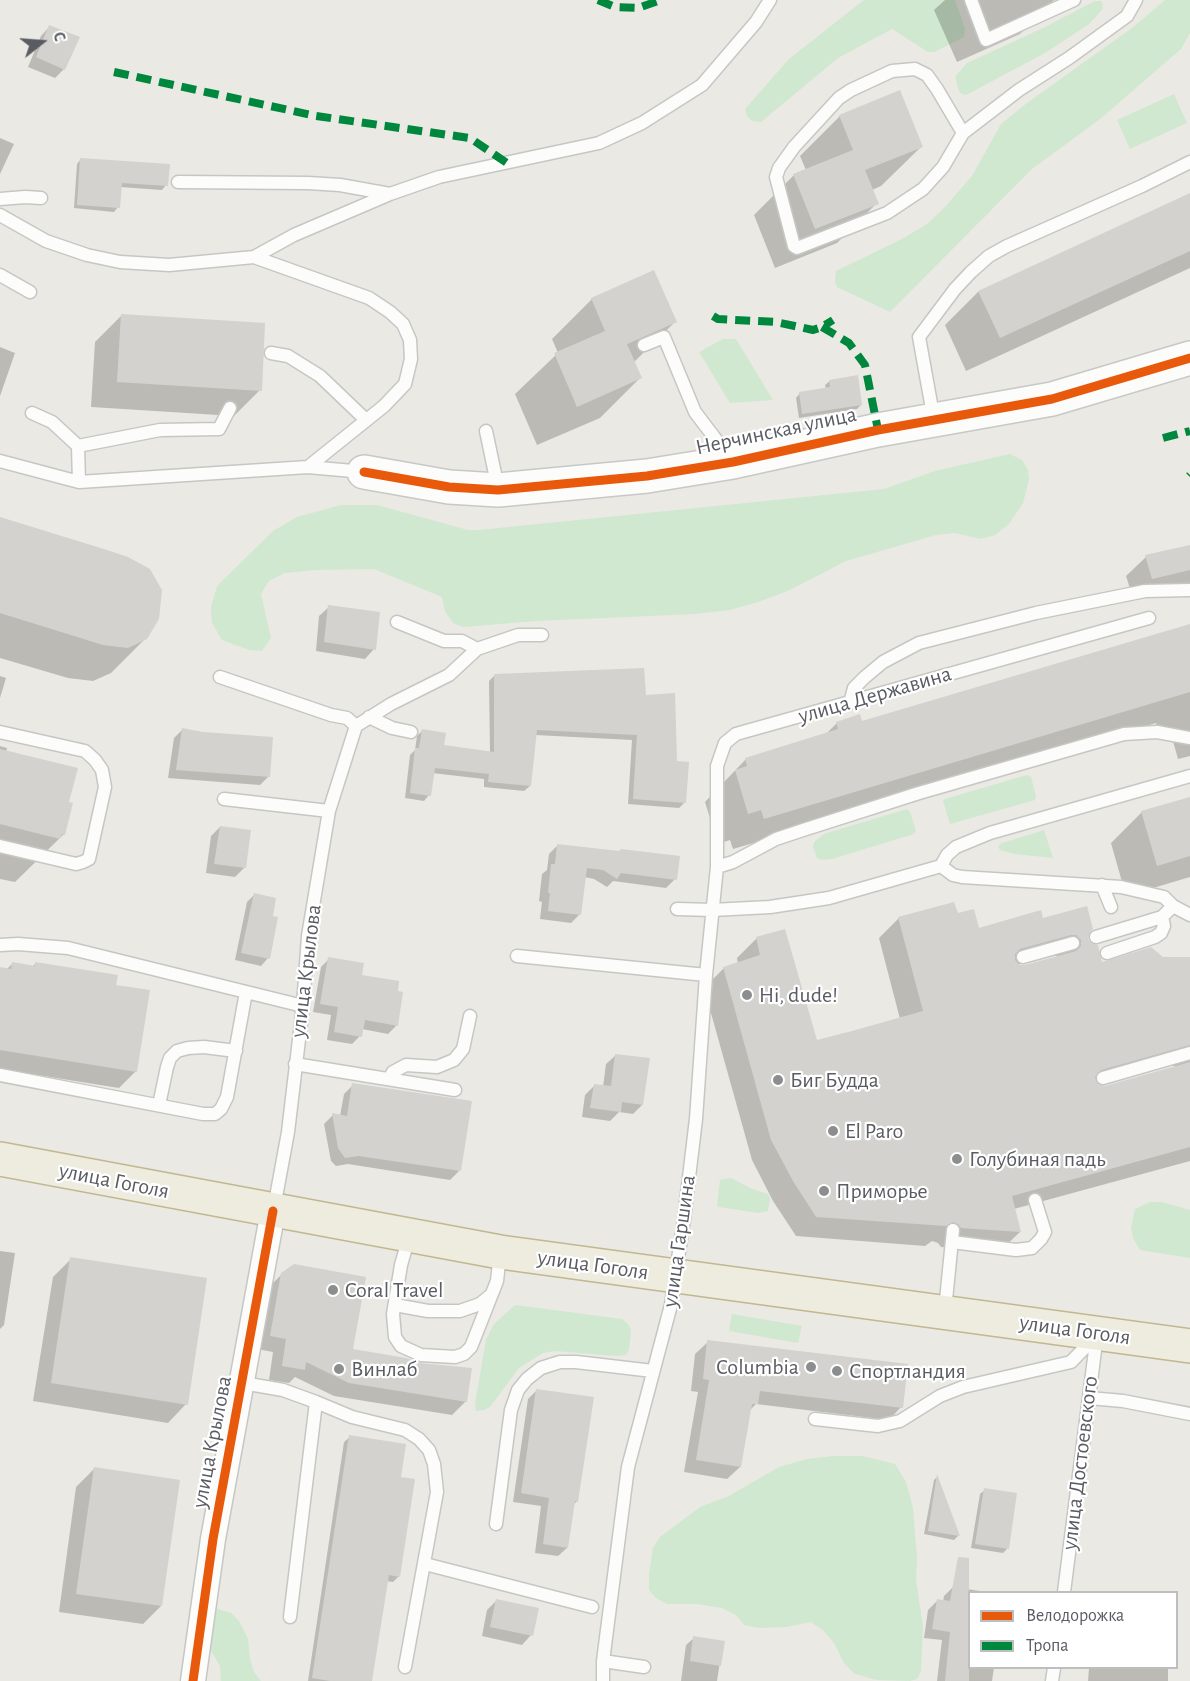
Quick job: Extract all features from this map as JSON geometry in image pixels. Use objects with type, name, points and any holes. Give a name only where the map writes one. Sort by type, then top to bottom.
[{"type":"highway","name":"улица Гоголя","points":[[0,1159],[500,1252],[1190,1346]]},
{"type":"street","name":"Нерчинская улица","points":[[364,471],[449,487],[498,490],[648,476],[732,462],[878,430],[1052,399],[1190,358]]},
{"type":"street","name":"улица Крылова","points":[[193,1681],[213,1539],[273,1211]]},
{"type":"lane","points":[[0,215],[46,241],[87,255],[120,262],[169,265],[254,257],[294,235],[390,194],[449,174],[599,143],[642,123],[702,85],[756,22],[770,0]]},
{"type":"lane","points":[[971,0],[987,40],[1074,0]]},
{"type":"lane","points":[[963,133],[927,75],[915,69],[892,71],[839,98],[778,168],[776,177],[794,246],[797,249],[900,206],[923,189],[943,167],[963,133],[1019,90],[1069,58],[1127,15],[1136,0]]},
{"type":"lane","points":[[934,421],[919,337],[955,289],[971,272],[989,256],[1007,246],[1190,162]]},
{"type":"lane","points":[[178,182],[308,183],[340,185],[390,194]]},
{"type":"lane","points":[[0,199],[41,198]]},
{"type":"lane","points":[[254,257],[369,298],[403,324],[410,340],[411,359],[405,384],[384,406],[308,467]]},
{"type":"lane","points":[[0,275],[30,292]]},
{"type":"lane","points":[[644,345],[664,337],[695,412],[732,462]]},
{"type":"lane","points":[[271,352],[288,356],[320,376],[366,420]]},
{"type":"lane","points":[[78,446],[160,430],[219,429],[230,408]]},
{"type":"lane","points":[[32,412],[52,422],[78,446],[79,482]]},
{"type":"lane","points":[[486,431],[498,490]]},
{"type":"lane","points":[[0,460],[79,482],[308,467],[364,471]]},
{"type":"lane","points":[[850,703],[854,688],[864,677],[883,662],[919,643],[1036,613],[1145,591],[1190,590]]},
{"type":"lane","name":"улица Державина","points":[[717,867],[717,766],[725,743],[736,734],[1149,618]]},
{"type":"lane","points":[[396,622],[444,640],[462,640],[477,649]]},
{"type":"lane","points":[[220,677],[331,716],[347,718],[356,726],[403,697],[449,675],[477,649],[518,635],[542,635]]},
{"type":"lane","points":[[369,717],[392,728],[411,732]]},
{"type":"lane","name":"улица Крылова","points":[[273,1211],[288,1132],[303,1006],[308,936],[328,812],[356,726]]},
{"type":"lane","points":[[0,732],[85,751],[102,770],[105,787],[88,859],[83,862],[76,864],[0,846]]},
{"type":"lane","points":[[717,867],[733,862],[776,839],[803,830],[919,793],[1124,734],[1157,732],[1190,738]]},
{"type":"lane","points":[[677,909],[770,907],[829,898],[941,866],[956,847],[990,833],[1190,776]]},
{"type":"lane","points":[[224,799],[328,812]]},
{"type":"lane","points":[[941,866],[953,875],[962,877],[1102,885],[1164,897],[1173,906],[1190,915]]},
{"type":"lane","name":"улица Гаршина","points":[[603,1681],[603,1661],[628,1467],[671,1305],[675,1277],[696,1119],[706,975],[717,867]]},
{"type":"lane","points":[[1102,885],[1111,908]]},
{"type":"lane","points":[[1096,937],[1162,917],[1173,906]]},
{"type":"lane","points":[[1107,953],[1155,937],[1161,933],[1164,926],[1162,917]]},
{"type":"lane","points":[[1023,957],[1073,943]]},
{"type":"lane","points":[[0,945],[68,948],[303,1006]]},
{"type":"lane","points":[[517,956],[706,975]]},
{"type":"lane","points":[[0,1075],[215,1114],[221,1109],[227,1097],[246,992]]},
{"type":"lane","points":[[389,1079],[393,1072],[406,1065],[437,1067],[454,1060],[463,1049],[470,1016]]},
{"type":"lane","points":[[159,1105],[170,1058],[177,1051],[204,1047],[236,1051]]},
{"type":"lane","points":[[1103,1078],[1190,1053]]},
{"type":"lane","points":[[295,1064],[455,1090]]},
{"type":"lane","points":[[945,1311],[953,1236],[1016,1250],[1032,1248],[1045,1232],[1035,1200]]},
{"type":"lane","points":[[409,1236],[401,1265],[393,1314],[395,1337],[402,1346],[421,1355],[455,1357],[464,1354],[471,1347],[497,1281],[500,1252]]},
{"type":"lane","points":[[395,1305],[428,1311],[460,1311],[480,1304],[492,1294]]},
{"type":"lane","points":[[814,1419],[878,1426],[900,1421],[940,1396],[963,1387],[1071,1362],[1097,1334]]},
{"type":"lane","name":"улица Достоевского","points":[[1064,1591],[1097,1334]]},
{"type":"lane","points":[[496,1524],[511,1410],[518,1390],[527,1379],[541,1368],[561,1362],[653,1371]]},
{"type":"lane","points":[[243,1383],[283,1390],[352,1417],[405,1430],[419,1439],[429,1450],[434,1464],[437,1492],[405,1667]]},
{"type":"lane","points":[[1089,1398],[1123,1401],[1190,1414]]},
{"type":"lane","points":[[290,1617],[316,1402]]},
{"type":"lane","points":[[425,1564],[592,1608]]},
{"type":"lane","points":[[603,1661],[644,1667]]},
{"type":"green space","points":[[864,0],[955,0],[965,28],[964,37],[934,52],[928,52],[892,29],[838,58],[761,122],[752,121],[745,109],[789,59]]},
{"type":"green space","points":[[1165,0],[1190,0],[1190,33],[1181,49],[1100,119],[1032,169],[890,312],[837,287],[836,271],[902,239],[927,224],[943,209],[972,176],[1001,124],[1132,28]]},
{"type":"green space","points":[[1095,1],[1101,1],[1102,10],[1089,24],[1045,53],[966,95],[959,91],[955,77],[967,63]]},
{"type":"green space","points":[[1174,94],[1187,123],[1130,149],[1117,120]]},
{"type":"green space","points":[[723,339],[736,339],[773,400],[730,403],[699,352]]},
{"type":"green space","points":[[1010,454],[1022,460],[1028,470],[1029,479],[1023,503],[1009,524],[995,535],[981,539],[955,533],[936,535],[846,561],[790,590],[730,610],[463,627],[453,623],[445,611],[442,597],[374,569],[316,570],[285,573],[269,581],[261,594],[271,638],[262,651],[249,650],[222,640],[212,623],[211,607],[217,586],[273,531],[297,517],[341,505],[377,505],[468,530],[479,530],[884,489],[935,471]]},
{"type":"green space","points":[[1027,775],[1031,777],[1035,800],[950,824],[943,801],[945,799]]},
{"type":"green space","points":[[907,809],[916,831],[914,834],[832,859],[817,858],[813,847],[814,842],[824,834]]},
{"type":"green space","points":[[1044,830],[1053,858],[1014,854],[1000,850],[998,846],[1002,843]]},
{"type":"green space","points":[[731,1178],[768,1194],[770,1198],[768,1211],[758,1213],[719,1207],[717,1205],[720,1180]]},
{"type":"green space","points":[[1150,1202],[1162,1202],[1190,1210],[1190,1258],[1140,1250],[1133,1238],[1131,1227],[1135,1209]]},
{"type":"green space","points":[[515,1305],[622,1319],[631,1330],[629,1350],[626,1355],[617,1356],[555,1351],[543,1353],[519,1368],[490,1407],[476,1411],[475,1404],[486,1340],[494,1324]]},
{"type":"green space","points":[[732,1314],[802,1326],[798,1343],[729,1331]]},
{"type":"green space","points":[[862,1456],[895,1464],[906,1482],[913,1508],[917,1558],[916,1580],[923,1627],[921,1671],[917,1679],[910,1681],[877,1680],[855,1674],[844,1663],[834,1643],[824,1631],[811,1622],[786,1627],[759,1628],[744,1625],[736,1615],[722,1608],[697,1604],[668,1604],[656,1598],[649,1590],[653,1548],[660,1537],[700,1507],[729,1496],[779,1467],[807,1459]]},
{"type":"green space","points":[[214,1608],[231,1613],[239,1621],[248,1639],[254,1672],[261,1681],[221,1681],[220,1666],[206,1637]]},
{"type":"building","points":[[49,25],[80,37],[65,70],[36,57]]},
{"type":"building","points":[[900,90],[923,147],[865,170],[879,204],[815,229],[793,174],[853,150],[839,115]]},
{"type":"building","points":[[80,158],[170,164],[168,186],[122,183],[120,208],[77,205]]},
{"type":"building","points":[[1190,193],[1190,251],[1000,338],[978,291]]},
{"type":"building","points":[[654,270],[677,322],[627,344],[642,378],[577,407],[554,353],[605,331],[591,298]]},
{"type":"building","points":[[121,314],[265,323],[262,391],[117,382]]},
{"type":"building","points":[[858,375],[862,405],[802,414],[799,392],[830,387],[829,380]]},
{"type":"building","points":[[0,517],[128,557],[150,569],[162,590],[159,619],[147,639],[128,648],[103,645],[0,613]]},
{"type":"building","points":[[1190,545],[1190,570],[1152,579],[1145,555]]},
{"type":"building","points":[[328,605],[380,612],[376,650],[324,642]]},
{"type":"building","points":[[1190,624],[1190,692],[764,819],[761,810],[748,814],[735,770],[747,766],[745,758],[838,729],[836,722],[860,714],[862,721]]},
{"type":"building","points":[[644,668],[646,695],[675,693],[677,761],[689,762],[686,803],[633,799],[637,735],[537,730],[531,786],[488,782],[489,774],[435,768],[431,796],[410,793],[415,748],[419,748],[422,729],[446,733],[444,745],[494,752],[494,674]]},
{"type":"building","points":[[182,728],[203,732],[273,737],[270,777],[176,770]]},
{"type":"building","points":[[0,749],[78,768],[69,802],[73,803],[65,835],[62,834],[60,839],[0,824]]},
{"type":"building","points":[[1190,797],[1190,856],[1157,866],[1141,811]]},
{"type":"building","points":[[220,826],[251,830],[246,868],[214,864]]},
{"type":"building","points":[[557,844],[680,856],[677,880],[621,873],[617,879],[603,870],[587,868],[581,915],[548,911],[551,864],[555,864]]},
{"type":"building","points":[[254,893],[276,898],[273,916],[278,917],[270,959],[241,953]]},
{"type":"building","points":[[954,902],[958,913],[974,909],[979,928],[1041,910],[1043,918],[1087,906],[1093,929],[1088,939],[1091,943],[1098,945],[1102,962],[1151,947],[1163,957],[1190,957],[1190,1045],[1101,1070],[1095,1077],[1098,1084],[1105,1086],[1190,1062],[1190,1147],[1012,1196],[1021,1232],[961,1228],[953,1222],[946,1226],[816,1217],[771,1140],[723,967],[760,955],[756,937],[785,929],[817,1040],[923,1011],[898,917]],"holes":[[[1076,935],[1081,940],[1081,946],[1076,951],[1025,965],[1020,965],[1015,960],[1015,954],[1020,949]]]},
{"type":"building","points":[[328,957],[364,963],[362,975],[399,981],[398,991],[403,992],[398,1026],[365,1020],[362,1037],[334,1032],[338,1007],[320,1004]]},
{"type":"building","points":[[12,962],[35,966],[35,962],[118,975],[116,985],[150,990],[137,1072],[0,1050],[0,967],[11,969]]},
{"type":"building","points":[[615,1054],[650,1058],[643,1105],[622,1102],[621,1112],[590,1108],[594,1084],[611,1086]]},
{"type":"building","points":[[352,1083],[472,1101],[461,1171],[358,1156],[345,1158],[338,1148],[332,1113],[347,1116]]},
{"type":"building","points":[[70,1257],[207,1278],[188,1405],[51,1383]]},
{"type":"building","points":[[294,1264],[366,1277],[353,1349],[406,1358],[420,1363],[472,1368],[467,1402],[349,1383],[306,1362],[305,1370],[282,1366],[286,1339],[270,1336],[281,1273]]},
{"type":"building","points":[[707,1340],[908,1364],[903,1408],[760,1391],[758,1404],[752,1404],[741,1467],[696,1460],[709,1380],[703,1379]]},
{"type":"building","points":[[536,1389],[594,1397],[578,1502],[575,1501],[568,1548],[543,1544],[549,1498],[521,1493]]},
{"type":"building","points":[[349,1435],[406,1444],[401,1477],[415,1479],[400,1577],[389,1575],[372,1681],[330,1681],[312,1678]]},
{"type":"building","points":[[94,1467],[180,1480],[162,1606],[76,1594]]},
{"type":"building","points":[[937,1474],[960,1536],[928,1531]]},
{"type":"building","points":[[984,1488],[1017,1493],[1009,1549],[975,1544]]},
{"type":"building","points":[[958,1557],[969,1558],[969,1681],[945,1681],[950,1632],[932,1629],[937,1599],[950,1601]]},
{"type":"building","points":[[496,1599],[539,1608],[533,1636],[490,1627]]},
{"type":"building","points":[[693,1636],[725,1641],[721,1666],[690,1661]]},
{"type":"marked path","points":[[598,0],[615,7],[638,8],[661,0]]},
{"type":"marked path","points":[[114,72],[316,116],[470,138],[507,163]]},
{"type":"marked path","points":[[713,316],[718,319],[776,322],[813,330],[833,320]]},
{"type":"marked path","points":[[822,327],[849,343],[865,365],[878,430]]},
{"type":"marked path","points":[[1163,438],[1190,431]]},
{"type":"cycle path","points":[[364,472],[449,487],[498,490],[647,476],[733,462],[878,430],[1052,399],[1190,358]]},
{"type":"cycle path","points":[[193,1681],[213,1539],[273,1211]]},
{"type":"place","name":"Hi, dude!","points":[[747,995]]},
{"type":"place","name":"Биг Будда","points":[[778,1080]]},
{"type":"place","name":"El Paro","points":[[833,1131]]},
{"type":"place","name":"Голубиная падь","points":[[957,1159]]},
{"type":"place","name":"Приморье","points":[[824,1191]]},
{"type":"place","name":"Coral Travel","points":[[333,1290]]},
{"type":"place","name":"Columbia","points":[[811,1367]]},
{"type":"place","name":"Винлаб","points":[[339,1369]]},
{"type":"place","name":"Спортландия","points":[[837,1371]]}]
